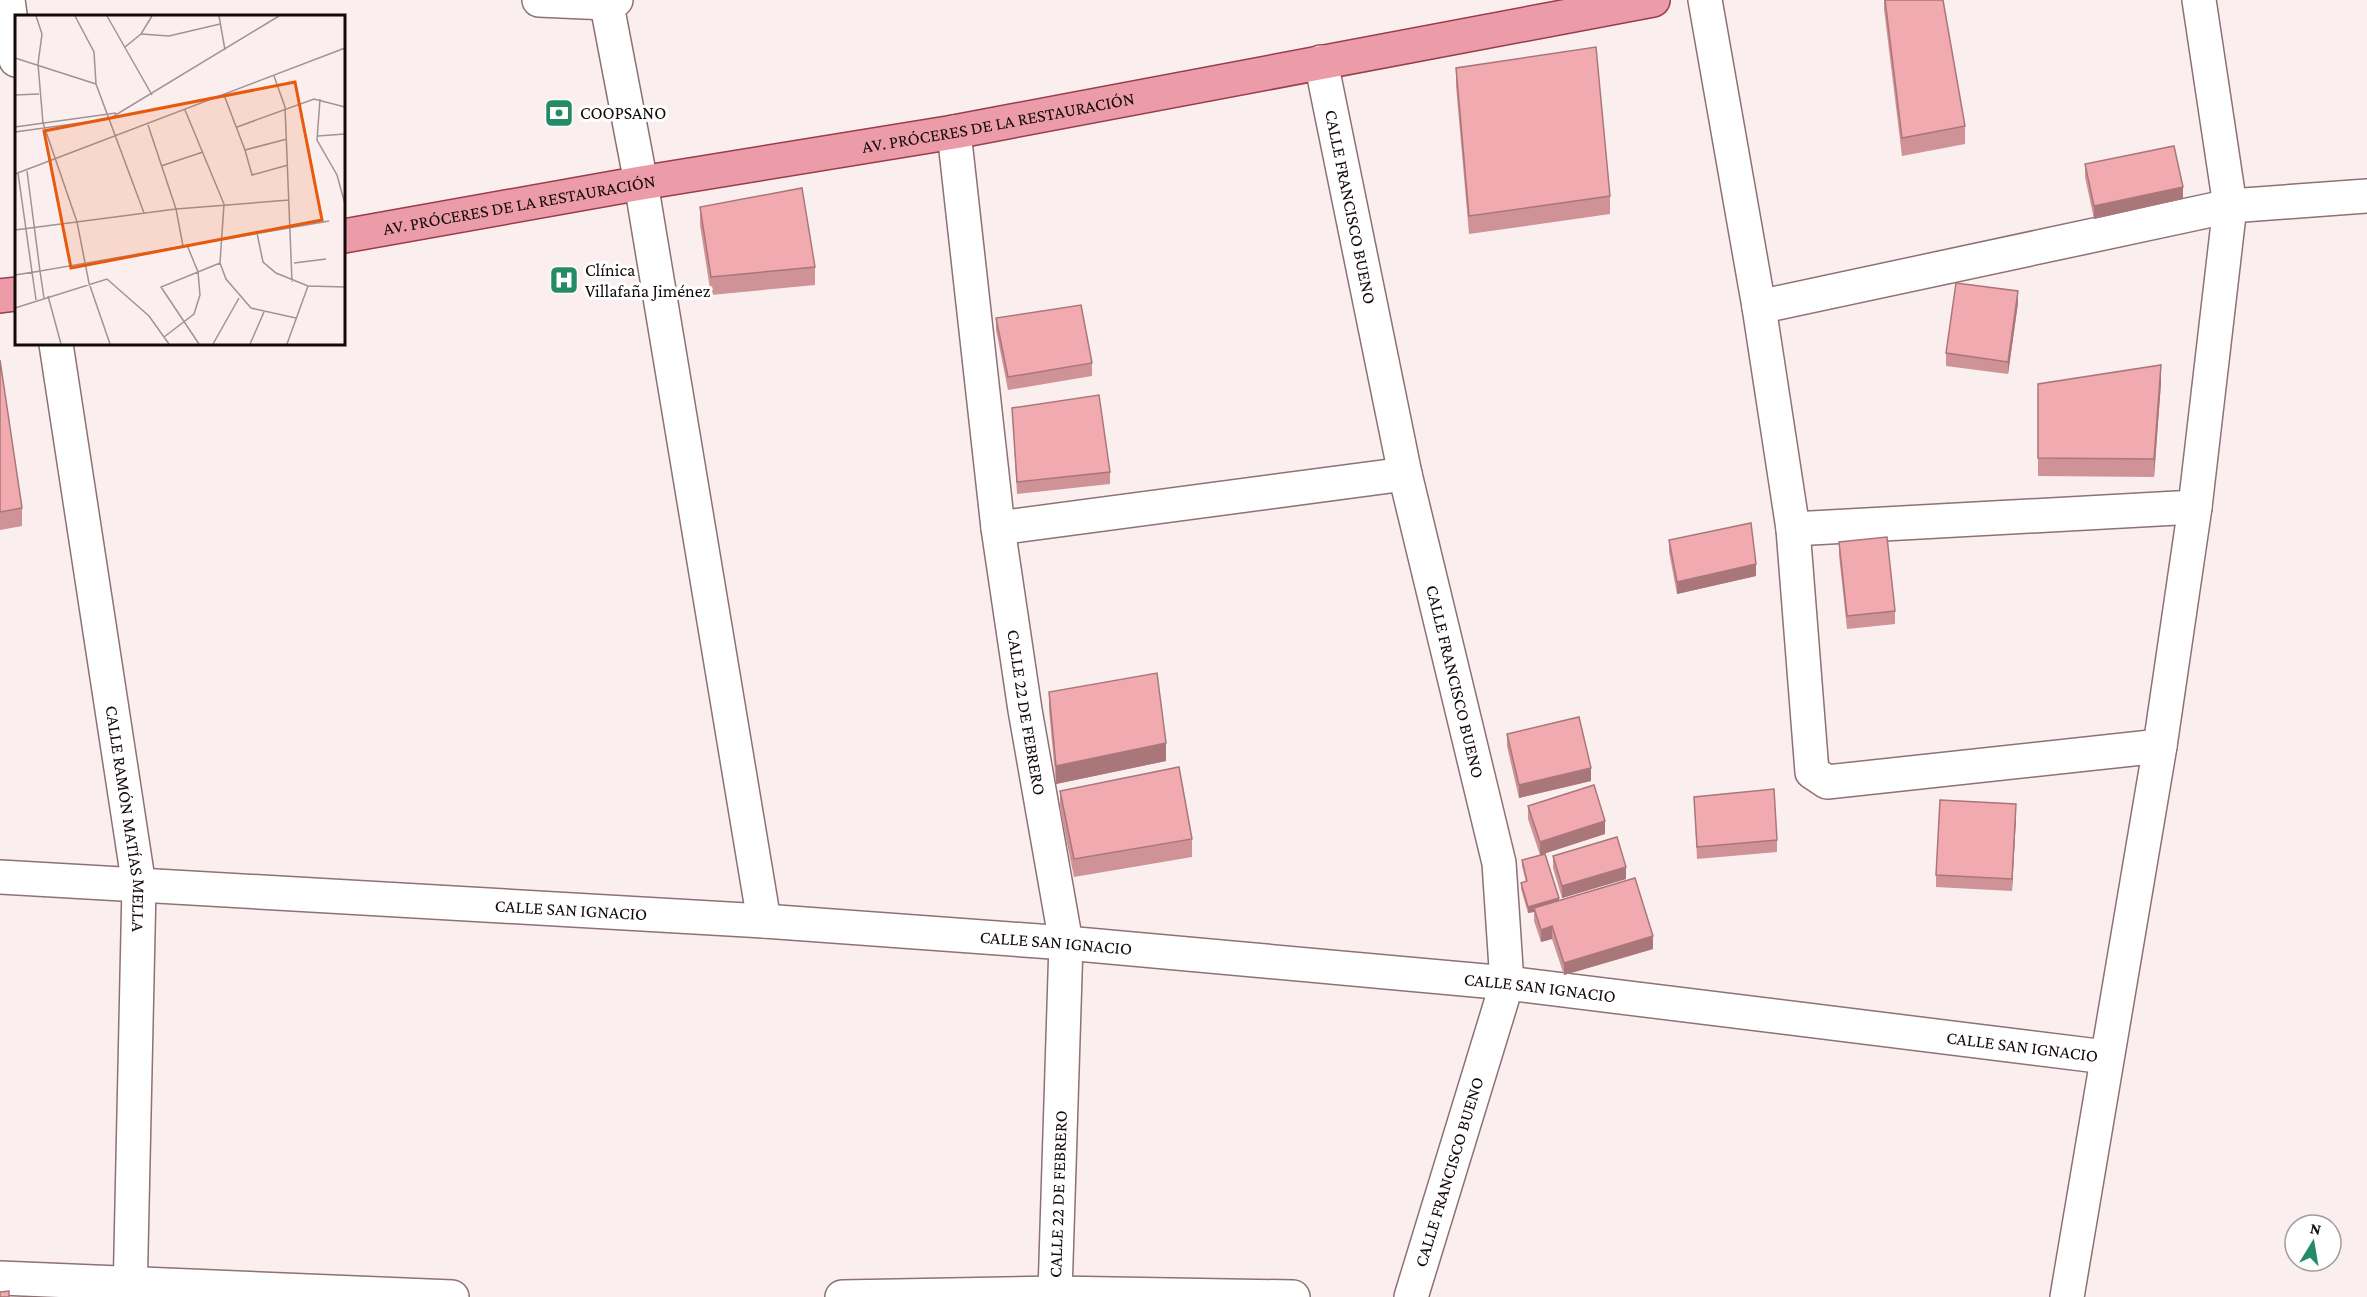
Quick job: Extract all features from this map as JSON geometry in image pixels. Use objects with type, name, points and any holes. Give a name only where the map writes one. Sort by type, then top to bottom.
[{"type":"main road","name":"AV. PRÓCERES DE LA RESTAURACIÓN","points":[[345,236],[641,183],[954,132],[1653,0]]},
{"type":"main road","points":[[0,296],[15,294]]},
{"type":"street","points":[[8,0],[15,52]]},
{"type":"street","points":[[539,0],[610,1],[764,921]]},
{"type":"street","points":[[1705,0],[1759,307],[1793,529],[1812,772],[1827,782],[2160,746]]},
{"type":"street","points":[[2067,1297],[2160,746],[2195,507],[2230,206],[2199,0]]},
{"type":"street","name":"CALLE FRANCISCO BUENO","points":[[1321,62],[1406,474],[1499,863],[1507,983],[1411,1297]]},
{"type":"street","name":"CALLE 22 DE FEBRERO","points":[[954,132],[998,528],[1024,710],[1066,943],[1055,1293]]},
{"type":"street","points":[[1759,307],[2230,206],[2367,196]]},
{"type":"street","name":"CALLE RAMÓN MATÍAS MELLA","points":[[56,345],[139,886],[130,1291]]},
{"type":"street","points":[[998,528],[1406,474]]},
{"type":"street","points":[[1793,529],[2195,507]]},
{"type":"street","name":"CALLE SAN IGNACIO","points":[[0,877],[764,921],[1066,943],[1507,983],[2106,1057]]},
{"type":"street","points":[[0,1278],[130,1291],[452,1297]]},
{"type":"street","points":[[842,1297],[1055,1293],[1293,1297]]},
{"type":"building","points":[[1885,0],[1943,0],[1965,126],[1902,138]]},
{"type":"building","points":[[1596,47],[1610,196],[1469,216],[1456,68]]},
{"type":"building","points":[[2174,146],[2183,187],[2094,206],[2085,164]]},
{"type":"building","points":[[802,188],[815,267],[711,277],[700,207]]},
{"type":"building","points":[[1956,283],[2018,291],[2008,362],[1946,353]]},
{"type":"building","points":[[1081,305],[1092,363],[1008,377],[996,318]]},
{"type":"building","points":[[0,360],[22,508],[0,512]]},
{"type":"building","points":[[2161,365],[2154,459],[2038,458],[2038,384]]},
{"type":"building","points":[[1099,395],[1110,472],[1017,482],[1012,408]]},
{"type":"building","points":[[1751,523],[1756,564],[1677,582],[1669,540]]},
{"type":"building","points":[[1887,537],[1895,611],[1847,616],[1839,542]]},
{"type":"building","points":[[1157,673],[1166,743],[1056,766],[1049,692]]},
{"type":"building","points":[[1579,717],[1591,768],[1519,785],[1507,734]]},
{"type":"building","points":[[1179,767],[1192,839],[1074,859],[1060,791]]},
{"type":"building","points":[[1594,785],[1605,821],[1540,842],[1528,806]]},
{"type":"building","points":[[1774,789],[1777,840],[1697,847],[1694,797]]},
{"type":"building","points":[[1940,800],[2016,804],[2012,879],[1936,875]]},
{"type":"building","points":[[1617,837],[1626,867],[1562,886],[1553,856]]},
{"type":"building","points":[[1545,854],[1559,898],[1528,907],[1521,883],[1527,881],[1522,860]]},
{"type":"building","points":[[1635,878],[1653,936],[1564,963],[1552,926],[1541,930],[1534,908]]},
{"type":"building","points":[[9,1291],[9,1297],[0,1297],[0,1292]]},
{"type":"place","name":"COOPSANO","points":[[559,113]]},
{"type":"place","name":"Clínica Villafaña Jiménez","points":[[564,280]]}]
